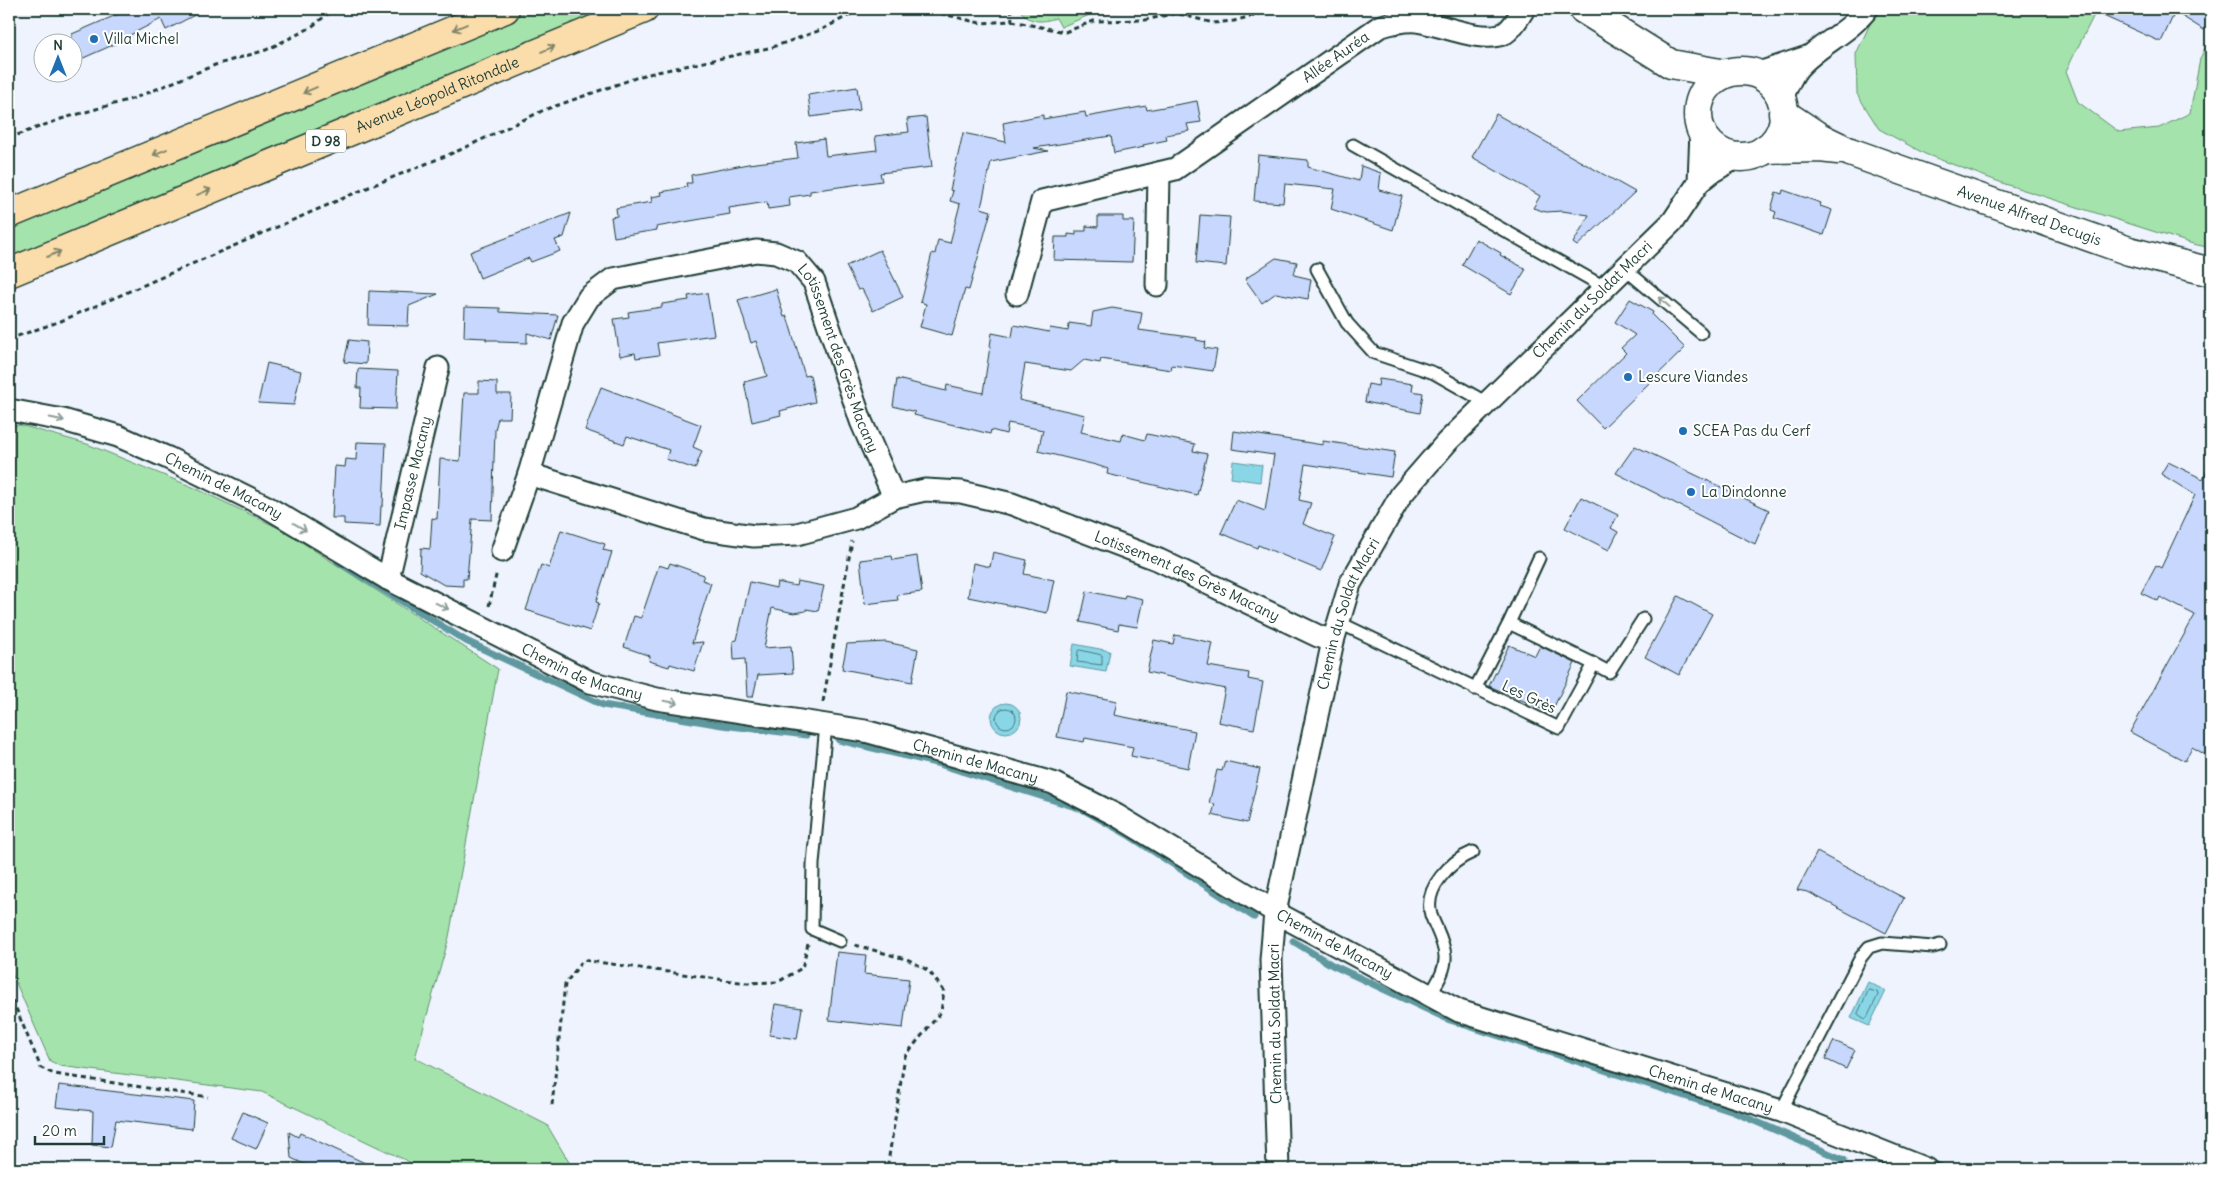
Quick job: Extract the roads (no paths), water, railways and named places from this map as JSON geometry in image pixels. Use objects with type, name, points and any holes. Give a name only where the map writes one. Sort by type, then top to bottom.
[{"type":"highway","points":[[9,214],[505,9]]},
{"type":"highway","name":"Avenue Léopold Ritondale","points":[[9,273],[644,9]]},
{"type":"street","name":"Allée Auréa","points":[[1017,294],[1042,201],[1176,169],[1379,27],[1397,22],[1416,21],[1481,36],[1492,35],[1507,31],[1524,9]]},
{"type":"street","points":[[1583,9],[1671,64],[1725,74]]},
{"type":"street","points":[[1671,64],[1684,82],[1707,140],[1716,149],[1727,155],[1753,155],[1766,149],[1779,133],[1782,106],[1797,69],[1857,22],[1867,9]]},
{"type":"street","points":[[1756,74],[1813,55]]},
{"type":"street","points":[[1699,182],[1699,121],[1703,93],[1716,78],[1740,71],[1756,74],[1771,84],[1782,106]]},
{"type":"street","name":"Avenue Alfred Decugis","points":[[1782,106],[1819,136],[1850,152],[2129,251],[2211,272]]},
{"type":"street","name":"Avenue Alfred Decugis","points":[[1766,149],[1820,148],[1850,152]]},
{"type":"street","name":"Chemin du Soldat Macri","points":[[1278,1169],[1271,960],[1275,912],[1335,631],[1350,584],[1401,495],[1446,442],[1487,403],[1561,339],[1606,288],[1673,221],[1699,182],[1710,173],[1739,156]]},
{"type":"street","points":[[1158,286],[1159,173]]},
{"type":"street","name":"Lotissement des Grès Macany","points":[[502,551],[529,474],[573,323],[588,297],[613,279],[756,250],[776,253],[798,262],[814,282],[861,421],[894,497]]},
{"type":"street","name":"Impasse Macany","points":[[388,579],[438,368]]},
{"type":"street","name":"Chemin de Macany","points":[[9,410],[64,420],[118,436],[152,451],[267,507],[388,579],[590,682],[657,699],[865,731],[1052,783],[1116,815],[1275,912],[1459,1011],[1782,1111],[1926,1169]]},
{"type":"street","name":"Lotissement des Grès Macany","points":[[529,474],[704,529],[754,536],[798,534],[856,518],[894,497],[925,490],[961,492],[1012,504],[1159,560],[1318,636],[1335,631]]},
{"type":"lane","points":[[1353,145],[1606,288]]},
{"type":"lane","points":[[1317,269],[1347,324],[1374,353],[1434,373],[1487,403]]},
{"type":"lane","points":[[1625,269],[1700,334]]},
{"type":"lane","points":[[1475,688],[1509,623],[1538,558]]},
{"type":"lane","points":[[1509,623],[1609,672],[1643,619]]},
{"type":"lane","name":"Les Grès","points":[[1335,631],[1475,688],[1559,728],[1594,664]]},
{"type":"lane","points":[[822,725],[813,864],[812,929],[840,941]]},
{"type":"lane","points":[[1430,995],[1442,974],[1445,957],[1440,935],[1430,913],[1432,892],[1440,876],[1461,856],[1473,852]]},
{"type":"lane","points":[[1782,1111],[1860,957],[1869,947],[1882,943],[1933,947],[1940,945]]},
{"type":"water","points":[[1233,461],[1262,465],[1260,482],[1231,478]]},
{"type":"water","points":[[1074,644],[1110,651],[1106,672],[1070,666]]},
{"type":"water","points":[[1006,703],[1017,707],[1021,718],[1017,729],[1006,733],[995,729],[991,718],[995,707]]},
{"type":"water","points":[[1868,982],[1886,991],[1869,1026],[1851,1018]]},
{"type":"waterway","points":[[338,562],[466,641],[603,705],[722,725],[806,735]]},
{"type":"waterway","points":[[839,740],[936,763],[1082,809],[1130,836],[1254,917]]},
{"type":"waterway","points":[[1293,941],[1332,965],[1450,1020],[1734,1112],[1844,1160]]},
{"type":"waterway","points":[[1928,1162],[1947,1169]]},
{"type":"place","name":"Villa Michel","points":[[94,39]]},
{"type":"place","name":"Lescure Viandes","points":[[1628,377]]},
{"type":"place","name":"SCEA Pas du Cerf","points":[[1683,431]]},
{"type":"place","name":"La Dindonne","points":[[1691,492]]}]
